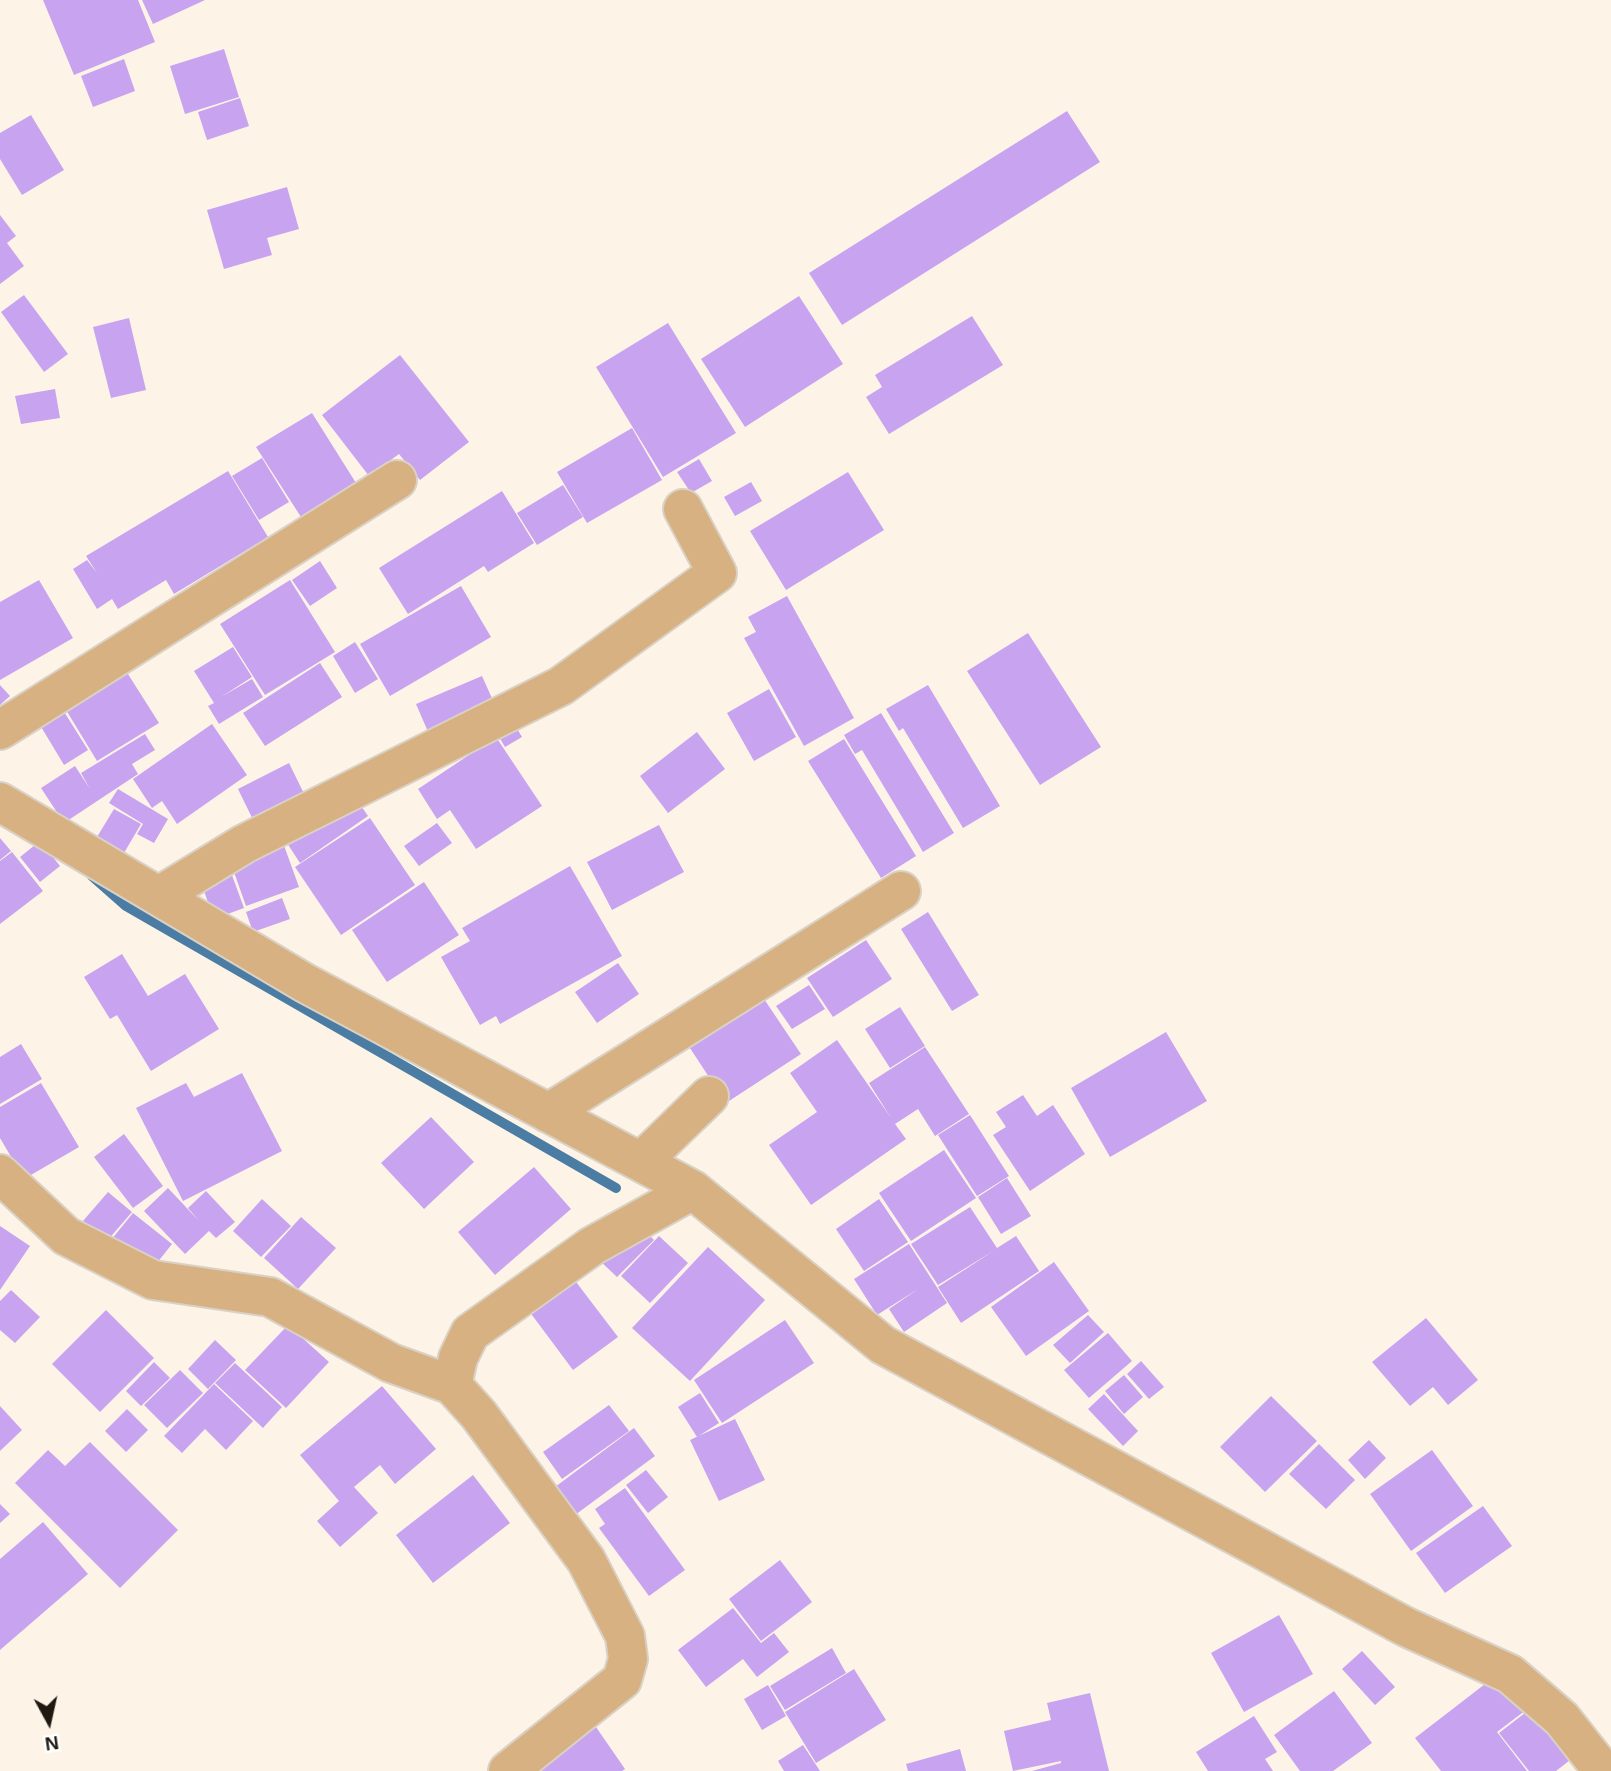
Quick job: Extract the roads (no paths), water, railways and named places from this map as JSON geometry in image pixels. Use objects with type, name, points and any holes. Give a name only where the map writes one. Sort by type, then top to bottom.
[{"type":"street","points":[[0,730],[397,480]]},
{"type":"street","points":[[159,896],[244,844],[561,686],[717,573],[682,509]]},
{"type":"street","points":[[0,802],[305,983],[693,1190],[883,1345],[1406,1626],[1510,1674],[1562,1719],[1604,1771]]},
{"type":"street","points":[[548,1113],[901,891]]},
{"type":"street","points":[[641,1162],[709,1096]]},
{"type":"street","points":[[0,1174],[66,1236],[153,1280],[270,1297],[391,1363],[452,1385],[479,1415],[586,1560],[625,1636],[628,1659],[622,1680],[508,1771]]},
{"type":"street","points":[[452,1385],[458,1358],[470,1333],[592,1246],[693,1190]]},
{"type":"waterway","points":[[92,876],[126,906],[616,1188]]}]
